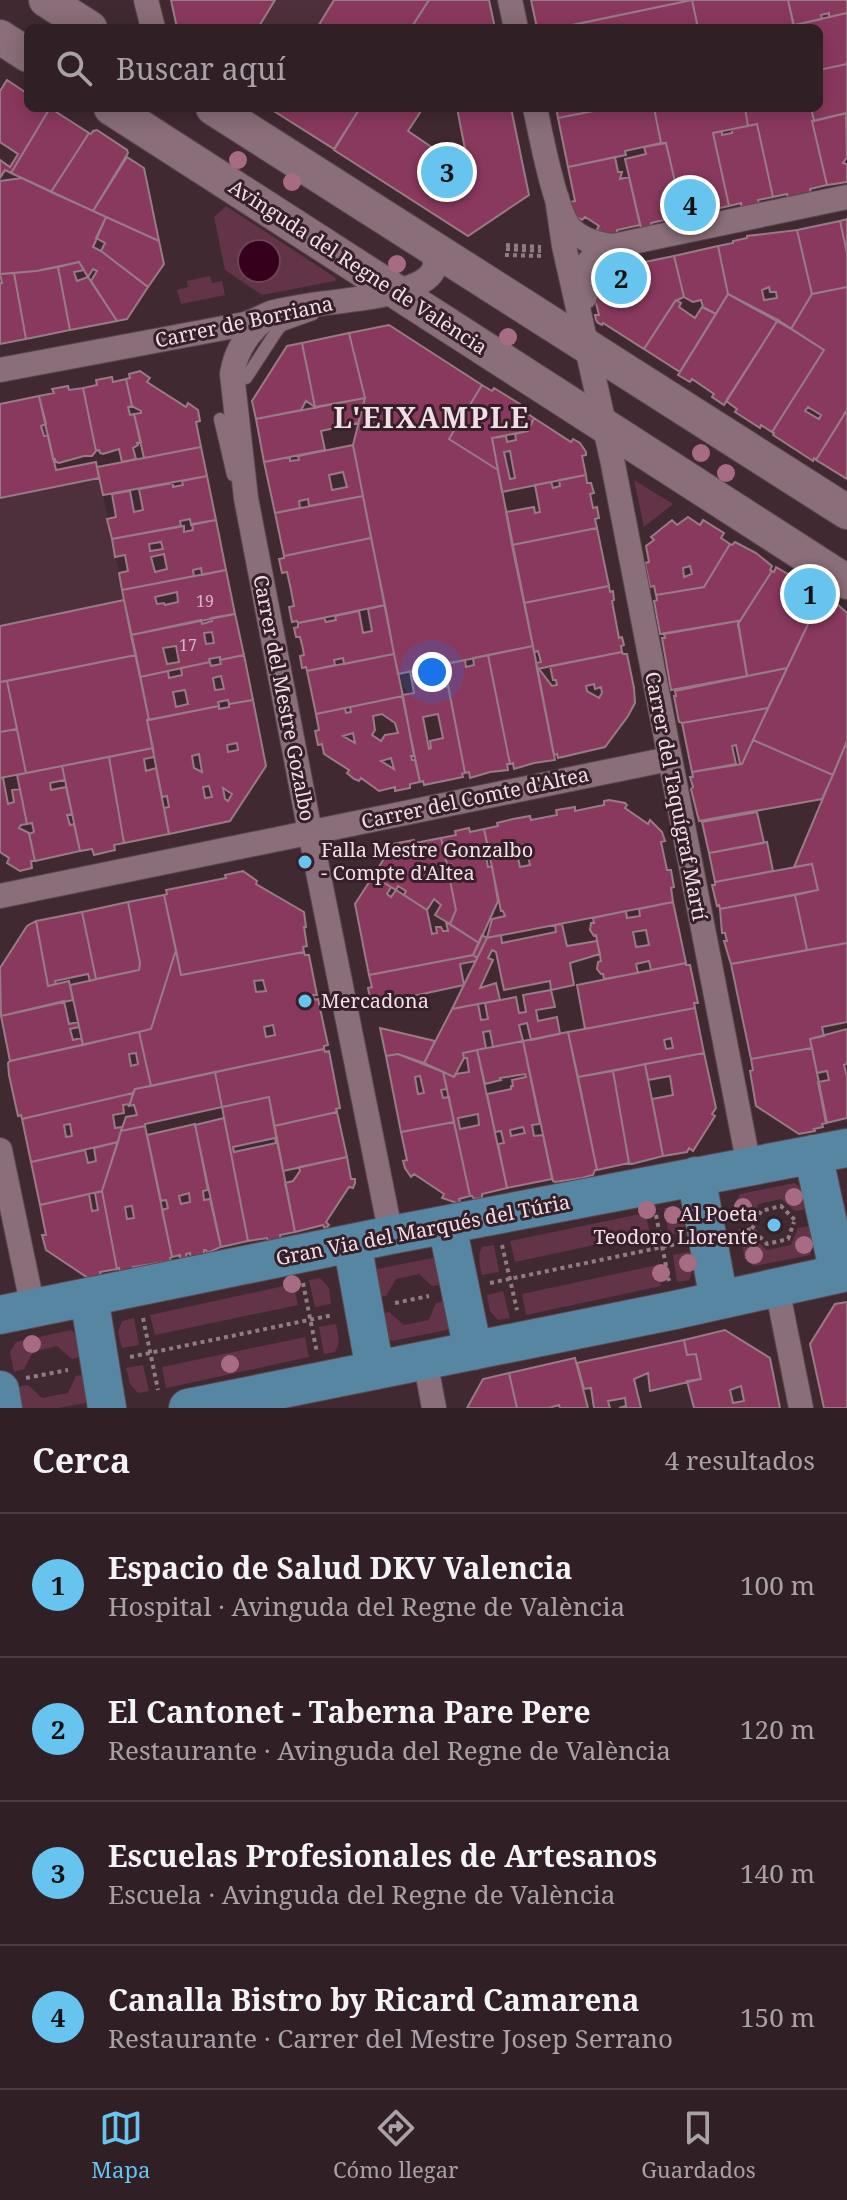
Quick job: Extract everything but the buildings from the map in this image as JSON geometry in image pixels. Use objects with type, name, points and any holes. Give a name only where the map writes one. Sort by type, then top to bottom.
[{"type":"main road","points":[[46,0],[84,24]]},
{"type":"main road","points":[[0,37],[24,52]]},
{"type":"main road","name":"Avinguda del Regne de València","points":[[117,112],[847,582]]},
{"type":"main road","points":[[219,112],[424,242],[599,361],[847,512]]},
{"type":"main road","points":[[173,1399],[375,1370],[843,1273],[830,1151]]},
{"type":"main road","name":"Gran Via del Marqués del Túria","points":[[17,1312],[391,1235],[830,1151]]},
{"type":"main road","points":[[696,1176],[719,1300]]},
{"type":"main road","points":[[447,1225],[473,1351]]},
{"type":"main road","points":[[352,1243],[375,1370]]},
{"type":"main road","points":[[89,1297],[107,1408]]},
{"type":"street","points":[[146,0],[152,24]]},
{"type":"street","points":[[510,0],[515,24]]},
{"type":"street","points":[[536,112],[557,198],[564,246],[599,361]]},
{"type":"street","points":[[604,425],[599,361],[583,283],[590,258],[613,246],[847,197]]},
{"type":"street","points":[[557,198],[572,230],[595,244],[613,246]]},
{"type":"street","name":"Carrer de Borriana","points":[[0,370],[245,324],[272,313],[341,302],[421,283],[430,277],[436,260],[424,242]]},
{"type":"street","name":"Carrer del Mestre Gozalbo","points":[[272,313],[258,322],[245,338],[235,356],[232,374],[246,498],[391,1235]]},
{"type":"street","name":"Carrer del Taquígraf Martí","points":[[604,425],[749,1166]]},
{"type":"street","name":"Carrer del Comte d'Altea","points":[[0,896],[669,759]]},
{"type":"street","points":[[0,1150],[17,1312]]},
{"type":"street","points":[[777,1288],[801,1408]]},
{"type":"street","points":[[425,1360],[434,1408]]},
{"type":"lane","points":[[246,378],[282,325],[341,302]]},
{"type":"lane","points":[[220,419],[235,485],[246,498]]},
{"type":"path","points":[[543,247],[544,256],[506,250],[543,247]]},
{"type":"path","points":[[781,1206],[795,1220],[788,1239],[778,1242],[767,1244],[752,1229],[761,1211],[781,1206]]},
{"type":"path","points":[[655,1210],[670,1284]]},
{"type":"path","points":[[739,1232],[752,1229]]},
{"type":"path","points":[[484,1284],[688,1242]]},
{"type":"path","points":[[502,1243],[518,1317]]},
{"type":"path","points":[[302,1282],[317,1356]]},
{"type":"path","points":[[391,1303],[433,1295]]},
{"type":"path","points":[[124,1358],[334,1315]]},
{"type":"path","points":[[143,1316],[150,1353],[173,1399]]},
{"type":"path","points":[[6,1393],[72,1369]]},
{"type":"shaded area","points":[[171,0],[489,0],[494,24],[176,24]]},
{"type":"shaded area","points":[[226,206],[336,278],[335,281],[262,295],[225,270],[214,217]]},
{"type":"shaded area","points":[[259,240],[274,246],[280,261],[274,276],[259,282],[244,276],[238,261],[244,246]]},
{"type":"shaded area","points":[[210,276],[212,283],[222,281],[225,295],[181,304],[177,290],[188,287],[187,281]]},
{"type":"shaded area","points":[[39,396],[56,470],[96,462],[136,655],[0,682],[0,404]]},
{"type":"shaded area","points":[[634,480],[673,504],[644,527]]},
{"type":"shaded area","points":[[795,1183],[805,1193],[808,1209],[795,1211],[781,1199],[759,1204],[749,1221],[738,1223],[734,1205],[740,1194]]},
{"type":"shaded area","points":[[675,1207],[683,1216],[686,1232],[669,1235],[664,1208]]},
{"type":"shaded area","points":[[645,1213],[650,1233],[515,1262],[510,1241]]},
{"type":"shaded area","points":[[811,1226],[814,1243],[810,1255],[754,1266],[745,1259],[741,1239],[752,1237],[767,1250],[791,1245],[798,1228]]},
{"type":"shaded area","points":[[494,1245],[499,1272],[482,1275],[480,1251],[482,1247]]},
{"type":"shaded area","points":[[689,1252],[691,1276],[689,1280],[677,1282],[673,1255]]},
{"type":"shaded area","points":[[433,1258],[438,1262],[446,1284],[432,1286],[419,1274],[396,1279],[386,1296],[375,1298],[373,1275],[377,1269]]},
{"type":"shaded area","points":[[657,1265],[661,1286],[526,1315],[522,1294]]},
{"type":"shaded area","points":[[320,1278],[329,1288],[331,1304],[315,1307],[309,1280]]},
{"type":"shaded area","points":[[293,1284],[298,1305],[155,1335],[150,1315]]},
{"type":"shaded area","points":[[503,1291],[510,1318],[498,1320],[490,1311],[487,1295]]},
{"type":"shaded area","points":[[448,1300],[450,1325],[447,1330],[392,1341],[386,1338],[379,1315],[389,1312],[404,1325],[429,1320],[436,1303]]},
{"type":"shaded area","points":[[134,1318],[139,1345],[122,1348],[118,1332],[122,1321]]},
{"type":"shaded area","points":[[336,1324],[337,1348],[335,1352],[324,1354],[319,1327]]},
{"type":"shaded area","points":[[71,1330],[77,1335],[84,1356],[72,1359],[57,1346],[33,1352],[24,1369],[14,1372],[10,1352],[16,1342]]},
{"type":"shaded area","points":[[305,1337],[309,1357],[166,1388],[162,1367]]},
{"type":"shaded area","points":[[143,1365],[149,1391],[138,1393],[130,1384],[126,1368]]},
{"type":"shaded area","points":[[87,1374],[89,1397],[86,1403],[58,1408],[21,1406],[17,1387],[28,1385],[42,1398],[68,1393],[76,1376]]},
{"type":"place","name":"Escuelas Profesionales de Artesanos","points":[[447,172]]},
{"type":"place","name":"Canalla Bistro by Ricard Camarena","points":[[690,205]]},
{"type":"place","name":"El Cantonet - Taberna Pare Pere","points":[[621,278]]},
{"type":"place","name":"Espacio de Salud DKV Valencia","points":[[810,594]]},
{"type":"place","name":"Falla Mestre Gonzalbo - Compte d'Altea","points":[[305,862]]},
{"type":"place","name":"Mercadona","points":[[305,1001]]},
{"type":"place","name":"Al Poeta Teodoro Llorente","points":[[774,1225]]},
{"type":"district","name":"L'EIXAMPLE","points":[[432,418]]}]
